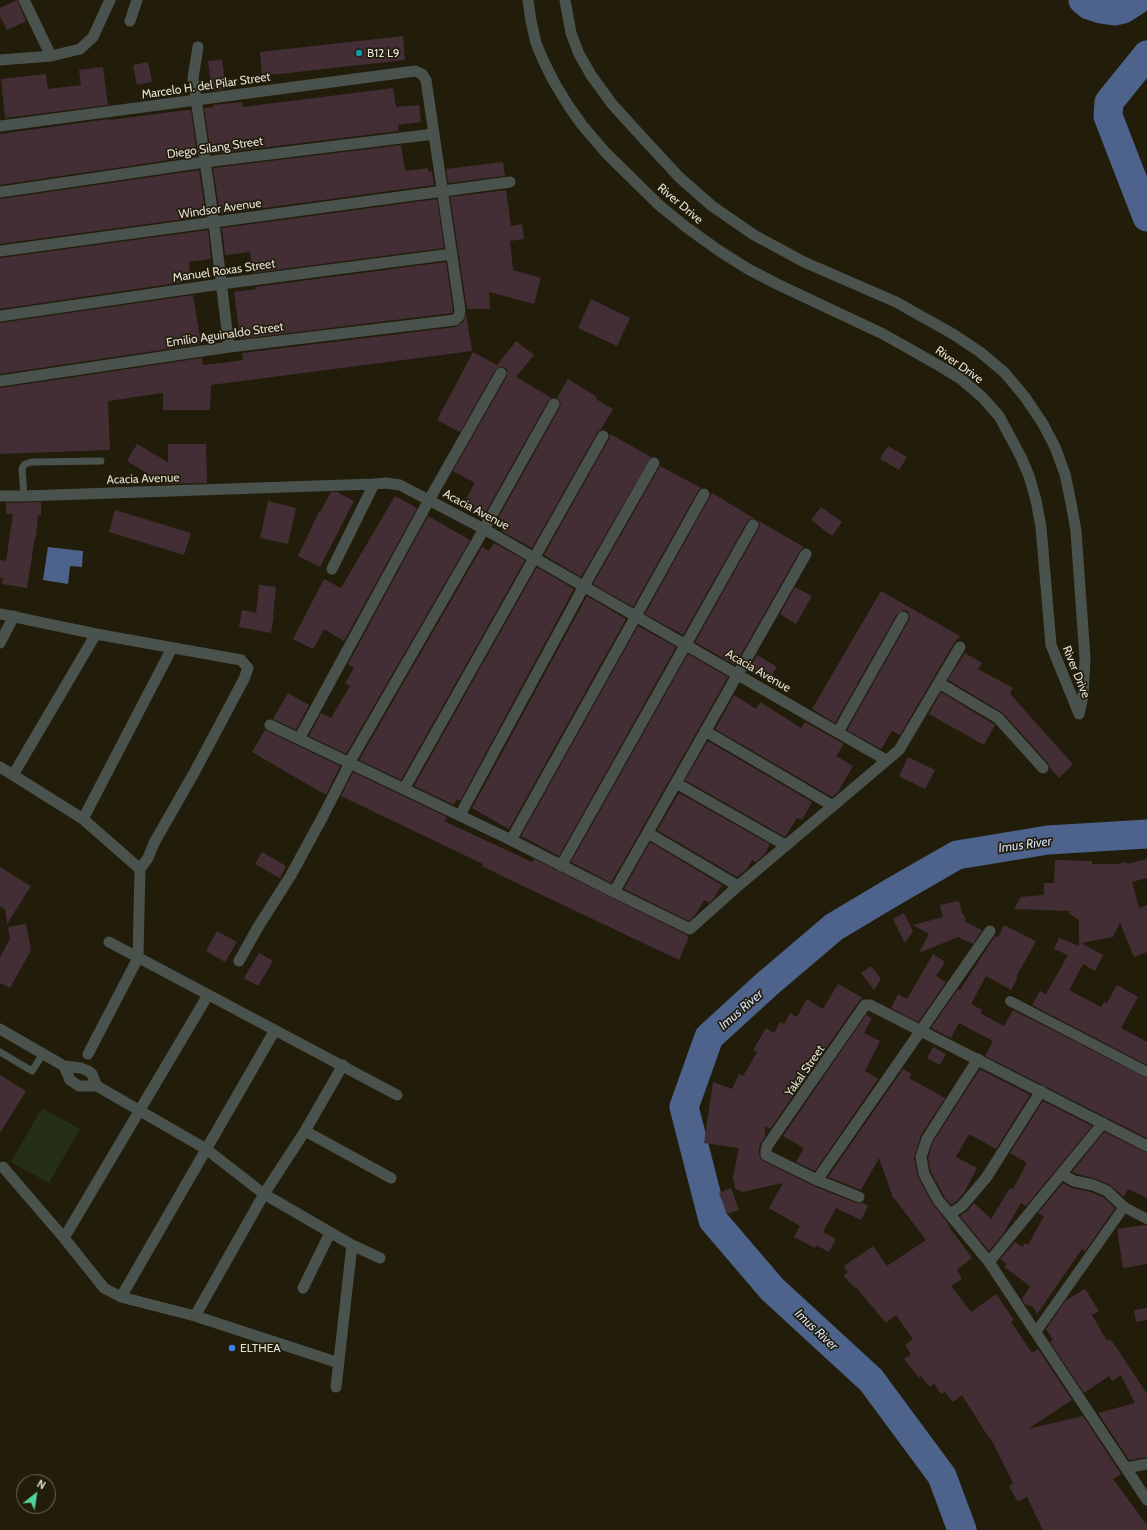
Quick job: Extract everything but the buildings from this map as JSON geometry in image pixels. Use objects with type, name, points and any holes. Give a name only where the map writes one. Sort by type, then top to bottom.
[{"type":"street","points":[[24,0],[51,56]]},
{"type":"street","points":[[0,60],[51,56],[80,49],[93,37],[110,0]]},
{"type":"street","points":[[130,21],[137,0]]},
{"type":"street","name":"River Drive","points":[[528,0],[536,43],[554,82],[568,105],[582,125],[606,153],[659,205],[692,232],[748,269],[883,334],[938,364],[961,379],[982,397],[998,416],[1021,457],[1029,476],[1036,500],[1041,528],[1051,645],[1079,714],[1083,696],[1085,659],[1076,531],[1072,503],[1065,474],[1055,447],[1026,397],[1004,372],[980,352],[929,320],[896,302],[804,262],[754,235],[712,206],[679,177],[612,104],[591,76],[579,54],[571,33],[565,0]]},
{"type":"street","points":[[198,47],[193,78],[230,347]]},
{"type":"street","name":"Marcelo H. del Pilar Street","points":[[0,126],[415,71],[422,74],[426,80],[434,134]]},
{"type":"street","points":[[434,134],[452,254]]},
{"type":"street","name":"Diego Silang Street","points":[[0,192],[205,162],[434,134]]},
{"type":"street","name":"Windsor Avenue","points":[[0,251],[510,182]]},
{"type":"street","name":"Manuel Roxas Street","points":[[0,316],[221,284],[452,254]]},
{"type":"street","name":"Emilio Aguinaldo Street","points":[[0,381],[230,347],[455,320],[460,310],[452,254]]},
{"type":"street","points":[[299,739],[429,500],[501,373]]},
{"type":"street","points":[[239,961],[258,927],[295,868],[329,804],[349,762],[484,529],[554,404]]},
{"type":"street","points":[[404,789],[603,436]]},
{"type":"street","points":[[460,815],[584,586],[654,463]]},
{"type":"street","name":"Acacia Avenue","points":[[0,496],[374,484],[386,482],[400,485],[484,529],[886,760]]},
{"type":"street","points":[[332,569],[374,484]]},
{"type":"street","points":[[511,840],[704,494]]},
{"type":"street","points":[[561,866],[753,525]]},
{"type":"street","points":[[614,892],[806,554]]},
{"type":"street","points":[[0,614],[96,634],[241,660],[248,668],[244,680],[194,773],[154,843],[148,858],[140,868],[138,958],[88,1054]]},
{"type":"street","points":[[0,643],[14,616]]},
{"type":"street","points":[[838,732],[902,617]]},
{"type":"street","points":[[13,775],[96,634]]},
{"type":"street","points":[[270,725],[460,815],[690,929],[738,886],[898,750],[960,647]]},
{"type":"street","points":[[83,819],[172,648]]},
{"type":"street","points":[[939,683],[998,718],[1043,768]]},
{"type":"street","points":[[705,731],[833,806]]},
{"type":"street","points":[[0,767],[83,819],[140,868]]},
{"type":"street","points":[[676,783],[786,845]]},
{"type":"street","points":[[648,832],[738,886]]},
{"type":"street","points":[[859,1197],[817,1180],[990,931]]},
{"type":"street","points":[[109,942],[397,1095]]},
{"type":"street","points":[[64,1238],[208,994]]},
{"type":"street","points":[[1010,1001],[1147,1072]]},
{"type":"street","name":"Yakal Street","points":[[817,1180],[766,1155],[767,1146],[865,1005],[870,1005],[921,1030]]},
{"type":"street","points":[[0,1029],[64,1066],[81,1068],[88,1071],[92,1074],[97,1086]]},
{"type":"street","points":[[121,1297],[275,1030]]},
{"type":"street","points":[[921,1030],[1147,1146]]},
{"type":"street","points":[[978,1059],[927,1139],[921,1157],[924,1174],[938,1200],[989,1262],[1147,1500]]},
{"type":"street","points":[[64,1066],[70,1080],[79,1086],[97,1086],[206,1149],[264,1194],[352,1245],[380,1258]]},
{"type":"street","points":[[195,1316],[264,1194],[305,1131],[343,1066]]},
{"type":"street","points":[[950,1214],[962,1206],[986,1178],[1041,1091]]},
{"type":"street","points":[[989,1262],[1103,1123]]},
{"type":"street","points":[[305,1131],[391,1178]]},
{"type":"street","points":[[3,1167],[64,1238],[104,1288],[121,1297],[195,1316],[339,1363]]},
{"type":"street","points":[[1062,1174],[1074,1180],[1093,1185],[1107,1191],[1124,1207],[1147,1219]]},
{"type":"street","points":[[1036,1332],[1124,1207]]},
{"type":"street","points":[[303,1288],[330,1232]]},
{"type":"street","points":[[336,1388],[352,1245]]},
{"type":"street","points":[[1126,1468],[1147,1464]]},
{"type":"lane","points":[[24,496],[22,468],[25,464],[32,462],[101,460]]},
{"type":"lane","points":[[0,1052],[32,1071],[42,1054]]},
{"type":"green space","points":[[42,1108],[80,1129],[49,1183],[11,1162]]},
{"type":"water","points":[[48,547],[83,551],[82,567],[70,566],[68,584],[43,580]]},
{"type":"waterway","points":[[1083,0],[1089,5],[1114,11],[1123,9],[1137,0]]},
{"type":"waterway","points":[[1147,55],[1109,102],[1108,116],[1147,217]]},
{"type":"waterway","name":"Imus River","points":[[962,1530],[942,1476],[871,1380],[772,1289],[713,1220],[684,1107],[709,1037],[767,984],[834,927],[896,890],[957,855],[1048,840],[1147,834]]},
{"type":"place","name":"B12 L9","points":[[359,53]]},
{"type":"place","name":"ELTHEA","points":[[232,1348]]}]
